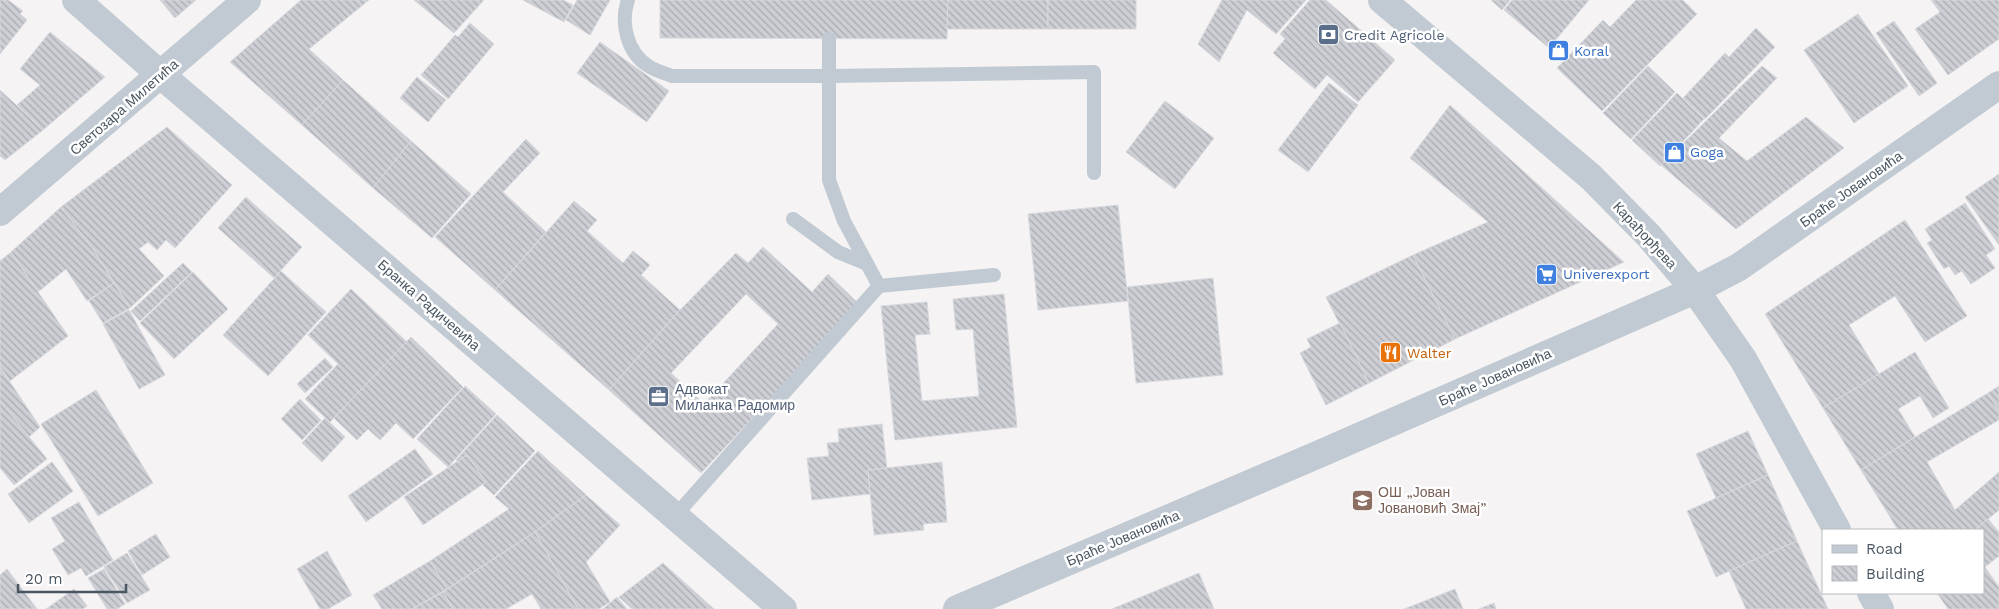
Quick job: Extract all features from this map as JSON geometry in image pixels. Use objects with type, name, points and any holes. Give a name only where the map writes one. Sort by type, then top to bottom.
[{"type":"street","name":"Бранка Радичевића","points":[[76,0],[783,609]]},
{"type":"street","name":"Светозара Милетића","points":[[0,212],[162,75],[247,0]]},
{"type":"street","name":"Карађорђева","points":[[1382,0],[1591,178],[1648,236],[1695,290],[1743,359],[1836,529]]},
{"type":"street","name":"Браће Јовановића","points":[[957,609],[1299,463],[1695,290],[1739,267],[1999,85]]},
{"type":"street","points":[[1872,594],[1880,609]]},
{"type":"lane","points":[[628,0],[625,9],[625,32],[634,52],[649,67],[672,76],[1094,72],[1094,173]]},
{"type":"lane","points":[[829,39],[829,180],[844,221],[879,286]]},
{"type":"lane","points":[[793,219],[838,252],[867,264]]},
{"type":"lane","points":[[675,516],[879,286],[994,276]]},
{"type":"building","points":[[0,0],[8,0],[23,11],[20,14],[27,20],[0,54]]},
{"type":"building","points":[[160,0],[196,0],[175,18]]},
{"type":"building","points":[[301,0],[369,0],[309,49],[343,80],[302,125],[230,62]]},
{"type":"building","points":[[414,0],[484,0],[454,33]]},
{"type":"building","points":[[523,0],[563,0],[573,5],[564,22]]},
{"type":"building","points":[[577,0],[610,0],[590,35],[566,20]]},
{"type":"building","points":[[660,0],[948,0],[947,39],[660,38]]},
{"type":"building","points":[[948,0],[1048,0],[1048,29],[947,29]]},
{"type":"building","points":[[1048,0],[1136,0],[1136,29],[1048,29]]},
{"type":"building","points":[[1222,0],[1306,0],[1276,34],[1247,10],[1219,62],[1198,44]]},
{"type":"building","points":[[1310,0],[1326,0],[1395,60],[1358,102],[1327,75],[1315,89],[1273,53],[1285,39],[1280,34]]},
{"type":"building","points":[[1491,0],[1510,0],[1502,10]]},
{"type":"building","points":[[1512,0],[1589,0],[1549,48],[1504,10]]},
{"type":"building","points":[[1636,0],[1683,0],[1697,14],[1602,111],[1557,68],[1603,20],[1610,27]]},
{"type":"building","points":[[1931,0],[1999,0],[1999,39],[1948,75],[1915,29],[1940,12]]},
{"type":"building","points":[[1858,14],[1908,86],[1854,123],[1804,50]]},
{"type":"building","points":[[1894,21],[1937,83],[1919,96],[1876,33]]},
{"type":"building","points":[[470,23],[494,44],[448,99],[421,75],[455,35],[458,37]]},
{"type":"building","points":[[1756,28],[1775,47],[1705,119],[1683,98],[1725,53],[1729,57]]},
{"type":"building","points":[[50,32],[105,77],[43,130],[17,105],[40,85],[20,69]]},
{"type":"building","points":[[600,42],[669,91],[647,122],[577,73]]},
{"type":"building","points":[[1648,66],[1675,92],[1631,139],[1603,113]]},
{"type":"building","points":[[1762,66],[1777,78],[1719,138],[1747,161],[1806,117],[1844,148],[1736,229],[1661,165]]},
{"type":"building","points":[[417,77],[446,100],[428,122],[400,98]]},
{"type":"building","points":[[343,80],[411,141],[373,188],[302,125]]},
{"type":"building","points":[[1329,83],[1358,105],[1308,172],[1278,150]]},
{"type":"building","points":[[0,90],[43,130],[5,160],[0,156]]},
{"type":"building","points":[[1677,93],[1704,119],[1660,166],[1632,140]]},
{"type":"building","points":[[1165,101],[1214,138],[1175,189],[1126,152]]},
{"type":"building","points":[[1450,105],[1624,262],[1455,339],[1413,255],[1488,222],[1410,158]]},
{"type":"building","points":[[167,127],[232,185],[175,248],[166,240],[157,250],[148,242],[139,249],[164,276],[130,308],[95,252],[61,207]]},
{"type":"building","points":[[526,139],[540,153],[503,192],[546,232],[495,290],[435,237]]},
{"type":"building","points":[[411,141],[471,194],[432,238],[373,188]]},
{"type":"building","points":[[1999,174],[1999,245],[1965,197]]},
{"type":"building","points":[[246,197],[302,247],[274,278],[218,228]]},
{"type":"building","points":[[574,201],[597,220],[587,231],[623,263],[633,251],[650,265],[641,275],[680,310],[609,390],[495,290]]},
{"type":"building","points":[[1965,203],[1995,249],[1986,255],[1995,268],[1971,284],[1962,271],[1955,275],[1949,266],[1944,269],[1927,243],[1932,240],[1925,229]]},
{"type":"building","points":[[1118,205],[1128,301],[1038,310],[1028,214]]},
{"type":"building","points":[[61,207],[95,252],[114,283],[87,301],[66,269],[38,292],[11,252]]},
{"type":"building","points":[[1905,220],[1967,316],[1925,342],[1895,296],[1849,325],[1879,374],[1823,408],[1765,314]]},
{"type":"building","points":[[763,247],[812,292],[828,274],[859,304],[701,473],[609,390],[680,310],[736,253],[748,263]],"holes":[[[746,294],[778,324],[704,404],[671,373]]]},
{"type":"building","points":[[11,252],[68,336],[10,381],[0,367],[0,261]]},
{"type":"building","points":[[1413,255],[1455,339],[1369,383],[1326,297]]},
{"type":"building","points":[[183,263],[192,272],[140,321],[131,311]]},
{"type":"building","points":[[281,271],[326,312],[268,376],[223,335]]},
{"type":"building","points":[[193,272],[228,309],[174,359],[140,323]]},
{"type":"building","points":[[1213,278],[1223,375],[1136,383],[1127,287]]},
{"type":"building","points":[[114,283],[130,308],[103,323],[89,301]]},
{"type":"building","points":[[351,289],[407,342],[330,422],[305,399],[338,364],[308,335]]},
{"type":"building","points":[[1004,294],[1017,427],[895,440],[881,306],[927,302],[930,334],[915,335],[922,401],[979,396],[973,329],[956,330],[953,299]]},
{"type":"building","points":[[129,310],[165,375],[139,389],[103,324]]},
{"type":"building","points":[[1340,323],[1369,383],[1326,405],[1300,353],[1311,347],[1307,339]]},
{"type":"building","points":[[411,337],[463,387],[413,439],[396,423],[380,440],[368,429],[357,440],[334,418]]},
{"type":"building","points":[[1915,352],[1949,408],[1933,418],[1920,396],[1898,409],[1915,437],[1861,470],[1823,408]]},
{"type":"building","points":[[325,358],[333,367],[305,393],[297,384]]},
{"type":"building","points":[[0,367],[40,427],[29,437],[0,401]]},
{"type":"building","points":[[465,386],[496,414],[448,467],[417,439]]},
{"type":"building","points":[[1999,386],[1999,411],[1988,393]]},
{"type":"building","points":[[96,390],[153,483],[98,516],[41,424]]},
{"type":"building","points":[[1988,393],[1999,411],[1999,420],[1927,462],[1955,510],[1999,472],[1999,510],[1976,529],[1897,529],[1861,470]]},
{"type":"building","points":[[300,399],[321,420],[302,440],[281,419]]},
{"type":"building","points":[[0,401],[47,459],[14,485],[0,468]]},
{"type":"building","points":[[497,415],[535,451],[494,495],[483,485],[486,482],[467,455],[456,460]]},
{"type":"building","points":[[325,418],[345,437],[322,462],[302,443]]},
{"type":"building","points":[[882,424],[887,468],[868,470],[870,494],[812,500],[807,458],[829,456],[827,443],[839,442],[838,429]]},
{"type":"building","points":[[1748,431],[1768,475],[1716,498],[1696,454]]},
{"type":"building","points":[[415,449],[433,474],[366,522],[348,496]]},
{"type":"building","points":[[538,451],[586,495],[535,532],[447,589],[430,561],[509,509],[495,497]]},
{"type":"building","points":[[467,455],[486,482],[423,525],[404,497]]},
{"type":"building","points":[[52,462],[73,491],[29,523],[8,494]]},
{"type":"building","points":[[942,462],[947,522],[923,524],[924,530],[874,535],[868,470]]},
{"type":"building","points":[[1768,475],[1797,541],[1716,577],[1687,511]]},
{"type":"building","points":[[586,495],[620,525],[586,562],[610,602],[599,609],[578,609],[535,532]]},
{"type":"building","points":[[79,502],[113,560],[86,576],[81,568],[68,575],[52,549],[65,541],[51,518]]},
{"type":"building","points":[[1988,519],[1999,532],[1999,556],[1985,567],[1999,587],[1999,609],[1948,609],[1938,594],[1984,594],[1984,529],[1976,529]]},
{"type":"building","points":[[535,532],[578,609],[541,609],[532,594],[506,609],[453,609],[443,592]]},
{"type":"building","points":[[156,534],[170,557],[142,575],[128,551]]},
{"type":"building","points":[[1797,541],[1828,609],[1746,609],[1729,571]]},
{"type":"building","points":[[327,551],[352,595],[328,609],[320,609],[297,569]]},
{"type":"building","points":[[127,553],[150,590],[127,603],[104,567]]},
{"type":"building","points":[[430,561],[447,589],[412,609],[382,609],[373,595]]},
{"type":"building","points":[[663,563],[714,609],[632,609],[619,597]]},
{"type":"building","points":[[7,569],[37,609],[0,609],[0,575]]},
{"type":"building","points":[[104,569],[125,604],[117,609],[107,609],[88,578]]},
{"type":"building","points":[[1199,573],[1214,609],[1112,609]]},
{"type":"building","points":[[74,589],[87,606],[83,609],[46,609]]},
{"type":"building","points":[[1455,589],[1463,609],[1404,609]]},
{"type":"building","points":[[443,592],[453,609],[412,609]]},
{"type":"building","points":[[617,597],[627,609],[603,609]]},
{"type":"building","points":[[1494,603],[1496,609],[1479,609]]},
{"type":"place","name":"Credit Agricole","points":[[1328,35]]},
{"type":"place","name":"Koral","points":[[1558,51]]},
{"type":"place","name":"Goga","points":[[1674,152]]},
{"type":"place","name":"Univerexport","points":[[1547,274]]},
{"type":"place","name":"Walter","points":[[1391,353]]},
{"type":"place","name":"Адвокат Миланка Радомир","points":[[659,397]]},
{"type":"place","name":"ОШ „Јован Јовановић Змај”","points":[[1362,500]]}]
